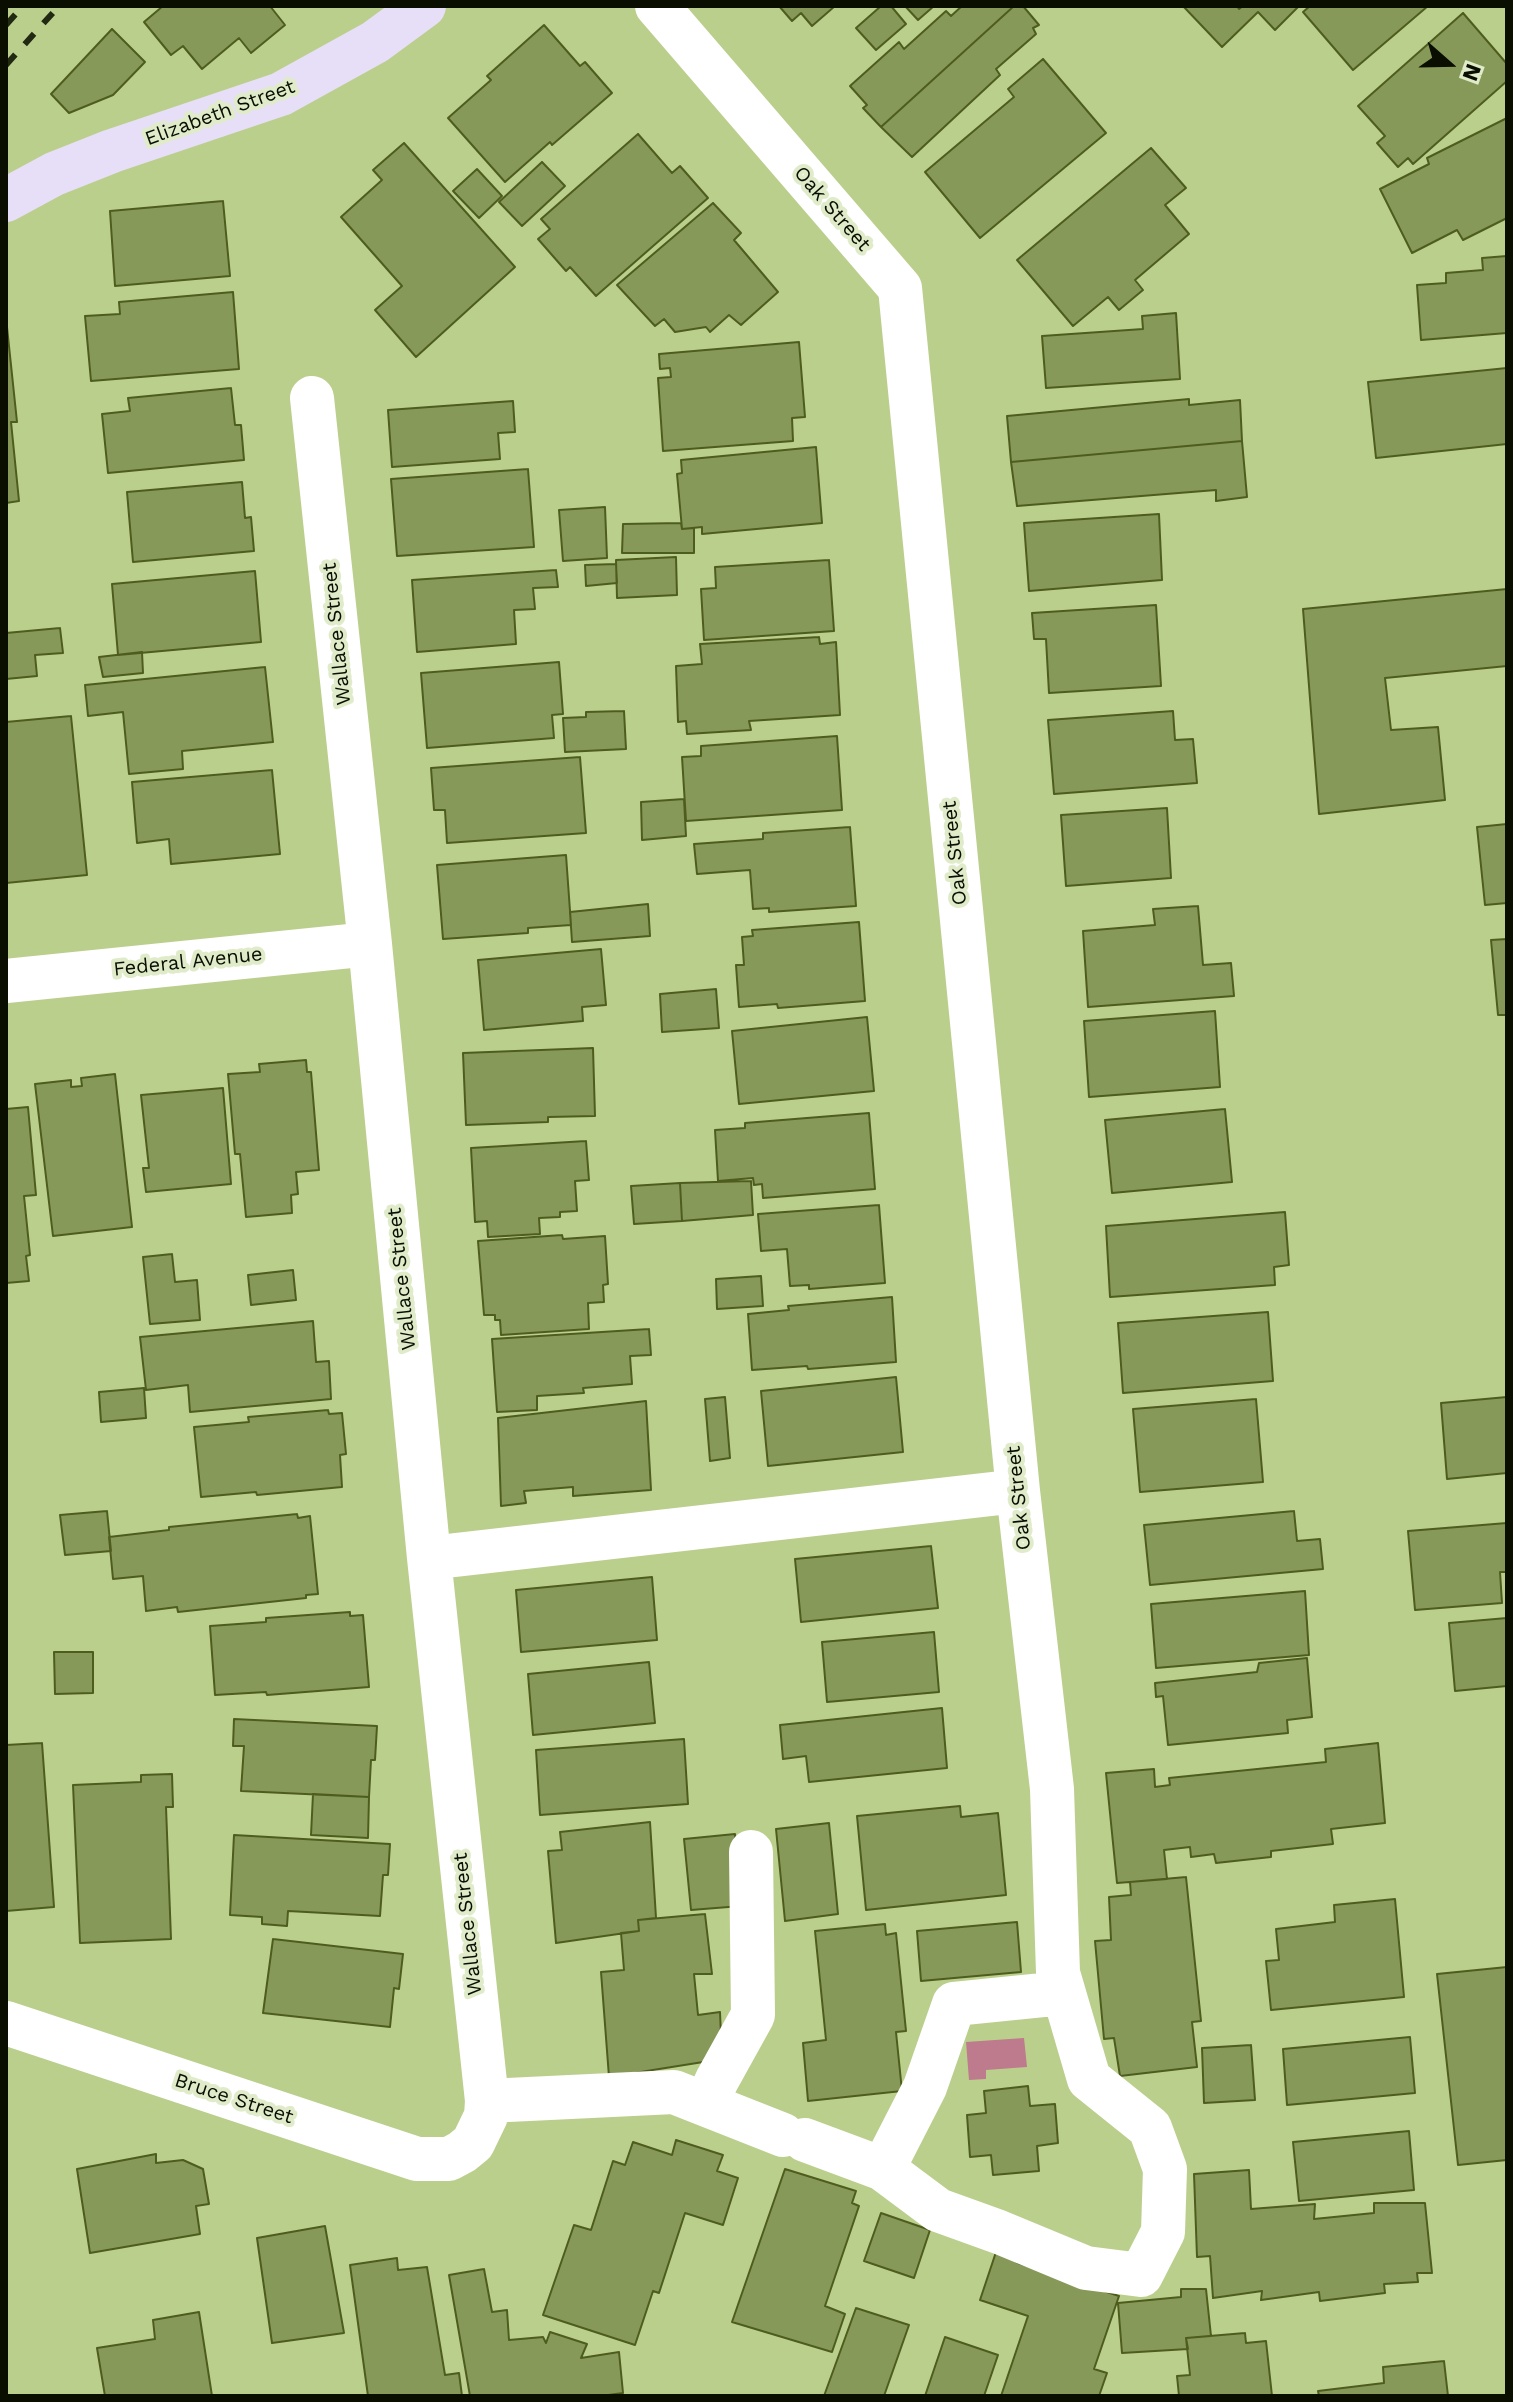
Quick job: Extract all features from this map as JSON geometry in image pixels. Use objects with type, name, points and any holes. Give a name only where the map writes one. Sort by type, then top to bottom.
[{"type":"main road","name":"Elizabeth Street","points":[[6,200],[54,174],[112,151],[281,94],[375,42],[424,6]]},
{"type":"street","name":"Oak Street","points":[[657,6],[900,288],[1018,1491],[1052,1789],[1058,1973],[1089,2079],[1150,2128],[1165,2169],[1163,2232],[1141,2275],[1086,2268],[938,2210],[883,2169]]},
{"type":"street","name":"Wallace Street","points":[[312,398],[487,2101],[486,2116],[480,2131],[473,2143],[462,2152]]},
{"type":"street","name":"Federal Avenue","points":[[6,981],[370,944]]},
{"type":"street","points":[[429,1558],[1018,1491]]},
{"type":"street","points":[[706,2104],[753,2015],[751,1852]]},
{"type":"street","points":[[487,2101],[674,2092],[883,2169],[925,2087],[954,2004],[1063,1993]]},
{"type":"street","name":"Bruce Street","points":[[6,2023],[408,2156],[434,2161],[449,2159],[462,2152]]},
{"type":"shaded area","points":[[1024,2038],[1027,2067],[986,2070],[986,2079],[969,2080],[966,2042]]},
{"type":"building","points":[[163,6],[270,6],[285,25],[251,53],[239,38],[202,69],[183,46],[171,55],[144,22]]},
{"type":"building","points":[[779,6],[835,6],[812,26],[801,13],[792,21]]},
{"type":"building","points":[[881,6],[891,6],[906,24],[876,50],[856,28]]},
{"type":"building","points":[[905,6],[934,6],[918,20]]},
{"type":"building","points":[[962,6],[1014,6],[881,127],[863,108],[867,105],[850,86],[899,42],[904,49],[946,11],[951,16]]},
{"type":"building","points":[[1014,6],[1023,6],[1039,25],[1033,28],[1036,34],[996,69],[1000,75],[912,157],[881,127]]},
{"type":"building","points":[[1183,6],[1237,6],[1239,9],[1243,6],[1299,6],[1275,30],[1258,12],[1222,47]]},
{"type":"building","points":[[1310,6],[1428,6],[1353,70],[1303,12]]},
{"type":"building","points":[[1463,13],[1507,64],[1507,81],[1413,164],[1408,158],[1398,167],[1377,143],[1385,136],[1358,106]]},
{"type":"building","points":[[544,25],[580,66],[585,62],[612,93],[505,182],[448,118],[491,80],[487,76]]},
{"type":"building","points":[[112,29],[145,62],[113,95],[69,113],[51,94]]},
{"type":"building","points":[[1043,59],[1106,133],[980,238],[925,172],[1014,97],[1008,89]]},
{"type":"building","points":[[1507,118],[1507,218],[1463,240],[1457,230],[1412,253],[1380,189],[1429,164],[1427,158]]},
{"type":"building","points":[[638,134],[672,173],[680,166],[708,198],[596,296],[570,267],[566,271],[538,239],[550,229],[541,219]]},
{"type":"building","points":[[404,143],[515,267],[416,357],[375,310],[402,286],[341,217],[382,180],[373,170]]},
{"type":"building","points":[[1151,148],[1186,188],[1165,205],[1189,234],[1135,280],[1143,290],[1119,310],[1108,297],[1073,326],[1017,260]]},
{"type":"building","points":[[542,162],[565,186],[522,226],[499,202]]},
{"type":"building","points":[[477,169],[502,196],[479,218],[453,191]]},
{"type":"building","points":[[223,201],[230,276],[115,286],[110,211]]},
{"type":"building","points":[[713,203],[741,233],[734,240],[778,292],[741,325],[729,315],[710,332],[706,327],[675,332],[664,319],[655,326],[617,285]]},
{"type":"building","points":[[1507,256],[1507,333],[1421,340],[1417,285],[1446,283],[1446,273],[1483,270],[1482,258]]},
{"type":"building","points":[[233,292],[239,369],[91,381],[85,316],[120,314],[119,302]]},
{"type":"building","points":[[1176,313],[1180,379],[1046,388],[1042,336],[1143,329],[1142,316]]},
{"type":"building","points":[[7,327],[17,422],[11,422],[19,501],[6,503]]},
{"type":"building","points":[[799,342],[805,417],[792,418],[793,441],[663,451],[658,378],[671,377],[670,368],[660,369],[659,354]]},
{"type":"building","points":[[1507,368],[1507,444],[1376,458],[1368,382]]},
{"type":"building","points":[[231,388],[235,425],[241,425],[244,460],[108,473],[102,414],[130,411],[128,398]]},
{"type":"building","points":[[1189,399],[1189,405],[1240,400],[1242,441],[1011,462],[1007,416]]},
{"type":"building","points":[[513,401],[515,432],[498,433],[500,459],[392,467],[388,410]]},
{"type":"building","points":[[1242,441],[1247,497],[1216,501],[1216,490],[1017,506],[1011,462]]},
{"type":"building","points":[[816,447],[822,523],[702,534],[702,527],[682,529],[677,474],[682,473],[681,460]]},
{"type":"building","points":[[528,469],[534,547],[397,556],[391,479]]},
{"type":"building","points":[[242,482],[245,518],[251,517],[254,551],[133,562],[127,492]]},
{"type":"building","points":[[605,507],[607,558],[563,561],[559,510]]},
{"type":"building","points":[[1159,514],[1162,580],[1029,591],[1024,523]]},
{"type":"building","points":[[681,523],[682,529],[694,528],[694,553],[622,553],[623,524]]},
{"type":"building","points":[[676,557],[677,595],[617,598],[616,560]]},
{"type":"building","points":[[829,560],[834,631],[704,640],[701,589],[716,588],[715,567]]},
{"type":"building","points":[[616,564],[617,583],[586,586],[585,565]]},
{"type":"building","points":[[556,570],[558,587],[533,588],[535,609],[514,610],[516,644],[417,652],[412,580]]},
{"type":"building","points":[[255,571],[261,642],[118,655],[112,584]]},
{"type":"building","points":[[1507,589],[1507,666],[1385,678],[1391,730],[1438,727],[1445,800],[1319,814],[1303,609]]},
{"type":"building","points":[[1156,605],[1161,686],[1049,693],[1046,639],[1034,639],[1032,613]]},
{"type":"building","points":[[60,628],[63,653],[35,655],[37,676],[6,679],[6,633]]},
{"type":"building","points":[[819,637],[820,644],[836,642],[840,715],[749,721],[751,730],[687,734],[686,721],[678,722],[676,666],[702,664],[700,644]]},
{"type":"building","points":[[142,652],[143,673],[103,677],[99,657]]},
{"type":"building","points":[[559,662],[563,714],[552,715],[554,738],[427,748],[421,673]]},
{"type":"building","points":[[265,667],[273,742],[182,751],[183,769],[129,774],[123,712],[88,716],[85,685]]},
{"type":"building","points":[[624,711],[626,749],[565,752],[563,718],[586,717],[586,712]]},
{"type":"building","points":[[1173,711],[1175,740],[1193,739],[1197,783],[1054,794],[1048,720]]},
{"type":"building","points":[[71,716],[87,875],[6,883],[6,722]]},
{"type":"building","points":[[837,736],[842,810],[686,821],[682,757],[701,756],[701,746]]},
{"type":"building","points":[[580,757],[586,833],[447,843],[445,810],[434,810],[431,768]]},
{"type":"building","points":[[272,770],[280,854],[171,864],[169,839],[137,843],[132,782]]},
{"type":"building","points":[[684,799],[686,836],[642,840],[641,802]]},
{"type":"building","points":[[1167,808],[1171,878],[1066,886],[1061,815]]},
{"type":"building","points":[[1507,824],[1507,903],[1485,905],[1477,827]]},
{"type":"building","points":[[850,827],[856,906],[769,912],[769,908],[753,909],[750,870],[697,874],[694,844],[763,839],[763,833]]},
{"type":"building","points":[[566,855],[571,925],[528,928],[528,933],[443,939],[437,865]]},
{"type":"building","points":[[648,904],[650,936],[572,942],[570,912]]},
{"type":"building","points":[[1198,906],[1203,965],[1231,963],[1234,996],[1088,1007],[1083,931],[1155,925],[1153,909]]},
{"type":"building","points":[[859,922],[865,1001],[778,1008],[777,1004],[739,1007],[736,965],[744,965],[742,937],[753,936],[752,930]]},
{"type":"building","points":[[1507,939],[1507,1015],[1498,1015],[1491,940]]},
{"type":"building","points":[[601,949],[606,1005],[582,1007],[583,1021],[484,1030],[478,960]]},
{"type":"building","points":[[716,989],[719,1028],[662,1032],[660,994]]},
{"type":"building","points":[[1215,1011],[1220,1087],[1089,1097],[1084,1021]]},
{"type":"building","points":[[867,1017],[874,1091],[739,1104],[732,1031]]},
{"type":"building","points":[[593,1048],[595,1116],[548,1117],[548,1122],[466,1125],[463,1053]]},
{"type":"building","points":[[306,1060],[307,1072],[311,1072],[319,1170],[296,1172],[298,1194],[291,1195],[292,1213],[246,1217],[240,1154],[235,1154],[228,1074],[260,1072],[259,1064]]},
{"type":"building","points":[[115,1074],[132,1227],[53,1236],[35,1084],[71,1080],[71,1087],[82,1086],[81,1078]]},
{"type":"building","points":[[223,1088],[231,1184],[146,1192],[143,1168],[149,1168],[141,1095]]},
{"type":"building","points":[[28,1107],[36,1195],[24,1196],[30,1255],[26,1256],[29,1281],[6,1283],[6,1109]]},
{"type":"building","points":[[1225,1109],[1232,1182],[1112,1193],[1105,1120]]},
{"type":"building","points":[[869,1113],[875,1189],[763,1198],[762,1184],[754,1185],[753,1178],[718,1181],[715,1130],[745,1128],[745,1123]]},
{"type":"building","points":[[586,1141],[589,1180],[575,1181],[577,1211],[560,1212],[560,1217],[539,1218],[540,1234],[488,1237],[487,1221],[475,1222],[471,1148]]},
{"type":"building","points":[[751,1181],[753,1215],[682,1221],[680,1183]]},
{"type":"building","points":[[680,1183],[682,1221],[634,1224],[631,1186]]},
{"type":"building","points":[[879,1205],[885,1283],[809,1289],[809,1285],[790,1286],[787,1249],[761,1251],[758,1214]]},
{"type":"building","points":[[1285,1212],[1289,1265],[1274,1267],[1275,1285],[1110,1297],[1106,1226]]},
{"type":"building","points":[[562,1235],[563,1239],[605,1236],[608,1284],[603,1285],[604,1302],[588,1303],[589,1329],[501,1335],[500,1320],[495,1320],[495,1315],[484,1315],[478,1241]]},
{"type":"building","points":[[172,1254],[175,1282],[197,1280],[200,1320],[150,1324],[143,1257]]},
{"type":"building","points":[[293,1270],[296,1300],[251,1305],[248,1275]]},
{"type":"building","points":[[761,1276],[763,1306],[717,1309],[716,1279]]},
{"type":"building","points":[[892,1297],[896,1362],[752,1370],[748,1314],[789,1310],[788,1306]]},
{"type":"building","points":[[1268,1312],[1273,1381],[1123,1393],[1118,1323]]},
{"type":"building","points":[[313,1321],[316,1362],[329,1361],[331,1399],[190,1412],[188,1385],[146,1390],[140,1337]]},
{"type":"building","points":[[649,1329],[651,1355],[630,1356],[632,1384],[583,1388],[584,1393],[537,1396],[537,1410],[497,1412],[492,1339]]},
{"type":"building","points":[[896,1377],[903,1452],[768,1466],[761,1391]]},
{"type":"building","points":[[144,1388],[146,1418],[101,1422],[99,1392]]},
{"type":"building","points":[[725,1397],[730,1458],[710,1461],[705,1399]]},
{"type":"building","points":[[1507,1397],[1507,1473],[1447,1479],[1441,1403]]},
{"type":"building","points":[[1256,1399],[1263,1482],[1140,1492],[1133,1409]]},
{"type":"building","points":[[646,1401],[651,1490],[573,1496],[573,1487],[524,1491],[526,1503],[501,1506],[498,1418]]},
{"type":"building","points":[[328,1410],[329,1414],[342,1413],[346,1454],[340,1455],[342,1487],[201,1497],[194,1427],[249,1422],[248,1417]]},
{"type":"building","points":[[107,1511],[111,1551],[65,1555],[60,1515]]},
{"type":"building","points":[[1294,1511],[1297,1541],[1320,1539],[1323,1569],[1150,1585],[1144,1525]]},
{"type":"building","points":[[297,1514],[298,1518],[310,1516],[318,1594],[306,1595],[306,1598],[178,1612],[177,1607],[146,1611],[143,1576],[113,1579],[109,1537],[169,1530],[169,1527]]},
{"type":"building","points":[[1507,1523],[1507,1572],[1500,1572],[1502,1603],[1415,1610],[1408,1531]]},
{"type":"building","points":[[931,1546],[938,1608],[801,1622],[795,1559]]},
{"type":"building","points":[[652,1577],[657,1640],[521,1652],[516,1590]]},
{"type":"building","points":[[1305,1591],[1309,1655],[1156,1668],[1151,1604]]},
{"type":"building","points":[[350,1612],[350,1616],[363,1615],[369,1687],[267,1695],[266,1692],[215,1695],[210,1626]]},
{"type":"building","points":[[1507,1618],[1507,1686],[1455,1691],[1449,1623]]},
{"type":"building","points":[[934,1632],[939,1692],[827,1702],[822,1642]]},
{"type":"building","points":[[54,1652],[93,1652],[93,1693],[55,1694]]},
{"type":"building","points":[[1307,1658],[1312,1717],[1287,1720],[1288,1733],[1168,1745],[1163,1696],[1156,1697],[1155,1683],[1257,1672],[1259,1663]]},
{"type":"building","points":[[649,1662],[655,1723],[533,1735],[528,1674]]},
{"type":"building","points":[[942,1708],[947,1768],[809,1782],[806,1756],[783,1759],[780,1725]]},
{"type":"building","points":[[234,1719],[377,1726],[369,1797],[241,1791],[244,1746],[233,1746]]},
{"type":"building","points":[[684,1739],[688,1804],[540,1815],[536,1750]]},
{"type":"building","points":[[42,1743],[54,1907],[6,1911],[6,1745]]},
{"type":"building","points":[[1378,1743],[1385,1823],[1331,1829],[1333,1844],[1271,1851],[1271,1857],[1216,1863],[1214,1854],[1191,1857],[1190,1847],[1164,1850],[1167,1879],[1117,1883],[1106,1773],[1154,1769],[1155,1787],[1170,1785],[1169,1778],[1326,1762],[1325,1749]]},
{"type":"building","points":[[172,1774],[173,1807],[166,1807],[171,1939],[80,1943],[73,1785],[141,1782],[141,1775]]},
{"type":"building","points":[[313,1794],[369,1797],[368,1838],[311,1835]]},
{"type":"building","points":[[960,1806],[961,1817],[998,1813],[1006,1895],[866,1910],[857,1816]]},
{"type":"building","points":[[650,1822],[656,1918],[638,1920],[639,1931],[556,1943],[548,1851],[562,1850],[560,1832]]},
{"type":"building","points":[[829,1823],[838,1914],[785,1921],[776,1829]]},
{"type":"building","points":[[735,1834],[741,1906],[691,1910],[684,1839]]},
{"type":"building","points":[[234,1835],[390,1844],[388,1875],[383,1875],[380,1916],[288,1911],[287,1926],[262,1924],[262,1917],[230,1915]]},
{"type":"building","points":[[1186,1877],[1201,2021],[1192,2022],[1197,2067],[1120,2076],[1114,2038],[1104,2039],[1095,1941],[1111,1940],[1109,1897],[1131,1895],[1130,1882]]},
{"type":"building","points":[[1395,1899],[1404,1997],[1271,2010],[1266,1961],[1279,1960],[1276,1929],[1335,1922],[1334,1905]]},
{"type":"building","points":[[705,1914],[712,1974],[694,1974],[698,2015],[720,2012],[722,2059],[609,2077],[601,1972],[624,1970],[621,1933],[639,1931],[638,1920]]},
{"type":"building","points":[[1017,1922],[1021,1972],[921,1981],[917,1931]]},
{"type":"building","points":[[885,1924],[886,1935],[896,1933],[906,2031],[896,2032],[902,2091],[808,2101],[803,2043],[826,2040],[815,1931]]},
{"type":"building","points":[[273,1939],[403,1954],[399,1989],[394,1988],[390,2027],[263,2013]]},
{"type":"building","points":[[1507,1967],[1507,2160],[1458,2165],[1437,1974]]},
{"type":"building","points":[[1410,2037],[1415,2093],[1287,2105],[1283,2049]]},
{"type":"building","points":[[1251,2045],[1255,2100],[1204,2103],[1202,2048]]},
{"type":"building","points":[[1028,2086],[1030,2106],[1055,2104],[1058,2143],[1037,2146],[1039,2171],[993,2175],[991,2155],[970,2157],[967,2115],[986,2113],[984,2091]]},
{"type":"building","points":[[1409,2131],[1414,2190],[1299,2201],[1293,2142]]},
{"type":"building","points":[[676,2140],[723,2155],[717,2171],[738,2178],[723,2225],[685,2213],[659,2293],[653,2291],[635,2345],[543,2315],[574,2225],[591,2230],[613,2161],[625,2165],[633,2142],[672,2155]]},
{"type":"building","points":[[156,2154],[156,2163],[183,2160],[203,2169],[209,2204],[196,2206],[200,2234],[90,2253],[77,2169]]},
{"type":"building","points":[[785,2169],[856,2191],[852,2203],[859,2206],[825,2306],[845,2314],[832,2352],[732,2322]]},
{"type":"building","points":[[1249,2170],[1251,2209],[1315,2204],[1314,2219],[1374,2213],[1374,2203],[1425,2203],[1432,2273],[1417,2273],[1418,2282],[1384,2284],[1385,2293],[1320,2301],[1319,2292],[1261,2300],[1262,2291],[1213,2298],[1210,2256],[1197,2257],[1194,2174]]},
{"type":"building","points":[[881,2213],[930,2230],[914,2278],[864,2261]]},
{"type":"building","points":[[325,2226],[344,2333],[272,2343],[257,2238]]},
{"type":"building","points":[[997,2249],[1018,2263],[1119,2296],[1094,2369],[1107,2373],[1099,2396],[1001,2396],[1028,2316],[980,2300]]},
{"type":"building","points":[[397,2258],[398,2270],[427,2267],[445,2375],[459,2373],[462,2396],[368,2396],[350,2265]]},
{"type":"building","points":[[484,2269],[492,2312],[507,2310],[509,2340],[543,2337],[546,2343],[550,2332],[587,2344],[581,2358],[619,2352],[623,2393],[601,2396],[470,2396],[449,2275]]},
{"type":"building","points":[[1181,2289],[1206,2289],[1211,2336],[1186,2338],[1188,2349],[1122,2353],[1118,2303],[1181,2297]]},
{"type":"building","points":[[856,2308],[909,2325],[884,2396],[824,2396]]},
{"type":"building","points":[[199,2312],[212,2396],[105,2396],[97,2348],[155,2339],[153,2320]]},
{"type":"building","points":[[1245,2333],[1246,2343],[1266,2341],[1272,2396],[1179,2396],[1177,2376],[1190,2375],[1186,2338]]},
{"type":"building","points":[[945,2337],[998,2355],[984,2396],[925,2396]]},
{"type":"building","points":[[1444,2361],[1448,2396],[1319,2396],[1318,2391],[1384,2383],[1383,2367]]},
{"type":"railway","points":[[6,25],[23,6]]},
{"type":"railway","points":[[6,65],[59,6]]}]
